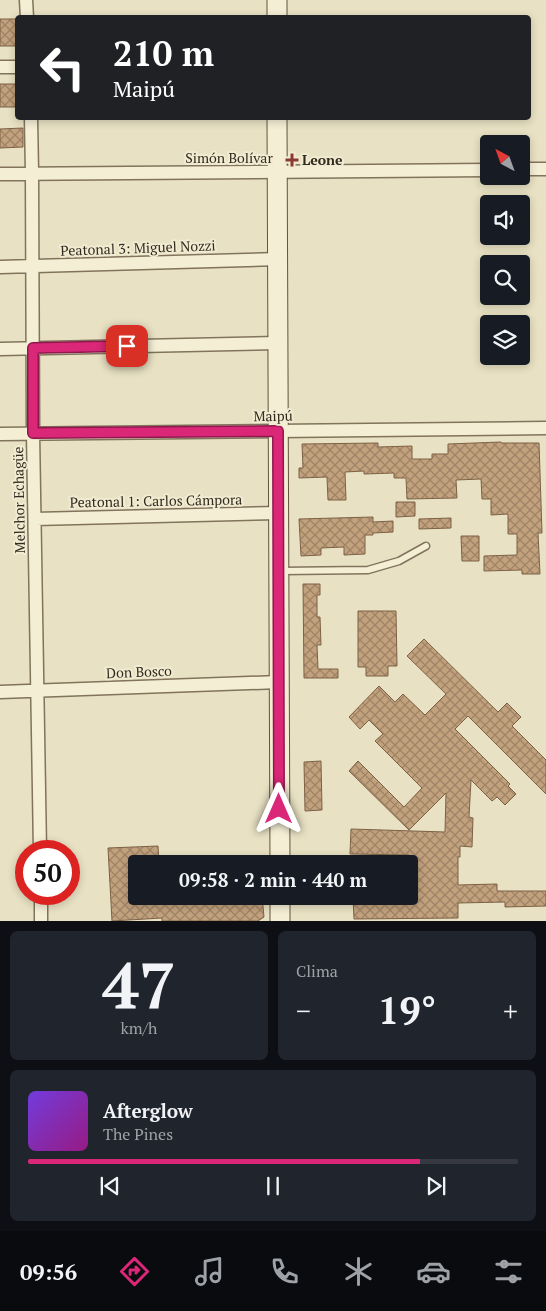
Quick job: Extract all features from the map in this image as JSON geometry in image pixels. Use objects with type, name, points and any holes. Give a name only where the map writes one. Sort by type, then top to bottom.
[{"type":"main road","points":[[277,0],[277,15]]},
{"type":"main road","points":[[277,120],[280,855]]},
{"type":"main road","points":[[280,905],[280,921]]},
{"type":"street","points":[[26,0],[27,15]]},
{"type":"street","points":[[0,67],[15,67]]},
{"type":"street","name":"Melchor Echagüe","points":[[30,120],[36,691],[40,840]]},
{"type":"street","points":[[530,169],[546,169]]},
{"type":"street","name":"Simón Bolívar","points":[[0,174],[480,170]]},
{"type":"street","name":"Peatonal 3: Miguel Nozzi","points":[[0,267],[278,259]]},
{"type":"street","points":[[0,349],[278,343]]},
{"type":"street","name":"Maipú","points":[[0,434],[546,428]]},
{"type":"street","name":"Peatonal 1: Carlos Cámpora","points":[[35,518],[278,513]]},
{"type":"street","name":"Don Bosco","points":[[0,692],[279,682]]},
{"type":"street","points":[[41,905],[41,921]]},
{"type":"lane","points":[[280,571],[368,570],[399,561],[426,546]]},
{"type":"building","points":[[0,19],[15,19],[15,46],[0,46]]},
{"type":"building","points":[[0,84],[15,84],[15,107],[0,107]]},
{"type":"building","points":[[23,128],[23,147],[0,148],[0,129]]},
{"type":"building","points":[[378,443],[378,447],[412,446],[412,459],[432,459],[432,454],[448,454],[448,444],[539,443],[542,533],[538,533],[540,574],[522,574],[522,570],[484,571],[484,556],[517,555],[517,534],[508,534],[508,514],[491,515],[491,499],[482,499],[481,479],[456,480],[457,498],[407,499],[406,478],[394,478],[394,473],[364,474],[364,471],[345,472],[346,500],[328,500],[327,477],[299,478],[299,468],[303,468],[302,444]]},
{"type":"building","points":[[396,502],[415,502],[415,516],[396,517]]},
{"type":"building","points":[[373,517],[373,522],[393,521],[393,532],[365,535],[365,554],[344,555],[344,547],[321,548],[321,555],[301,556],[299,519]]},
{"type":"building","points":[[451,518],[451,528],[419,529],[419,519]]},
{"type":"building","points":[[461,536],[479,536],[479,561],[462,561]]},
{"type":"building","points":[[303,584],[320,584],[320,595],[317,595],[317,617],[320,617],[321,645],[317,645],[318,669],[338,669],[338,678],[304,678]]},
{"type":"building","points":[[358,611],[396,611],[397,666],[388,666],[388,676],[366,676],[366,667],[358,667]]},
{"type":"building","points":[[424,639],[498,712],[507,703],[521,717],[512,726],[546,760],[546,794],[468,716],[455,729],[510,784],[508,786],[516,794],[505,805],[497,797],[492,801],[471,780],[469,817],[473,818],[472,847],[460,846],[458,885],[497,884],[497,891],[546,891],[546,906],[505,907],[505,902],[458,903],[458,918],[354,919],[353,905],[418,905],[418,855],[350,854],[351,829],[445,832],[446,793],[409,830],[349,771],[358,761],[404,807],[422,788],[375,741],[383,734],[369,720],[360,729],[349,717],[379,686],[395,702],[403,694],[425,715],[446,694],[407,656]]},
{"type":"building","points":[[321,761],[322,810],[305,811],[304,762]]},
{"type":"building","points":[[158,846],[158,855],[128,855],[128,905],[263,905],[264,917],[258,921],[162,921],[162,918],[112,921],[108,848]]},
{"type":"place","name":"Leone","points":[[292,160]]},
{"type":"route","points":[[127,346],[33,348],[33,433],[278,431],[280,571],[279,809]]}]
